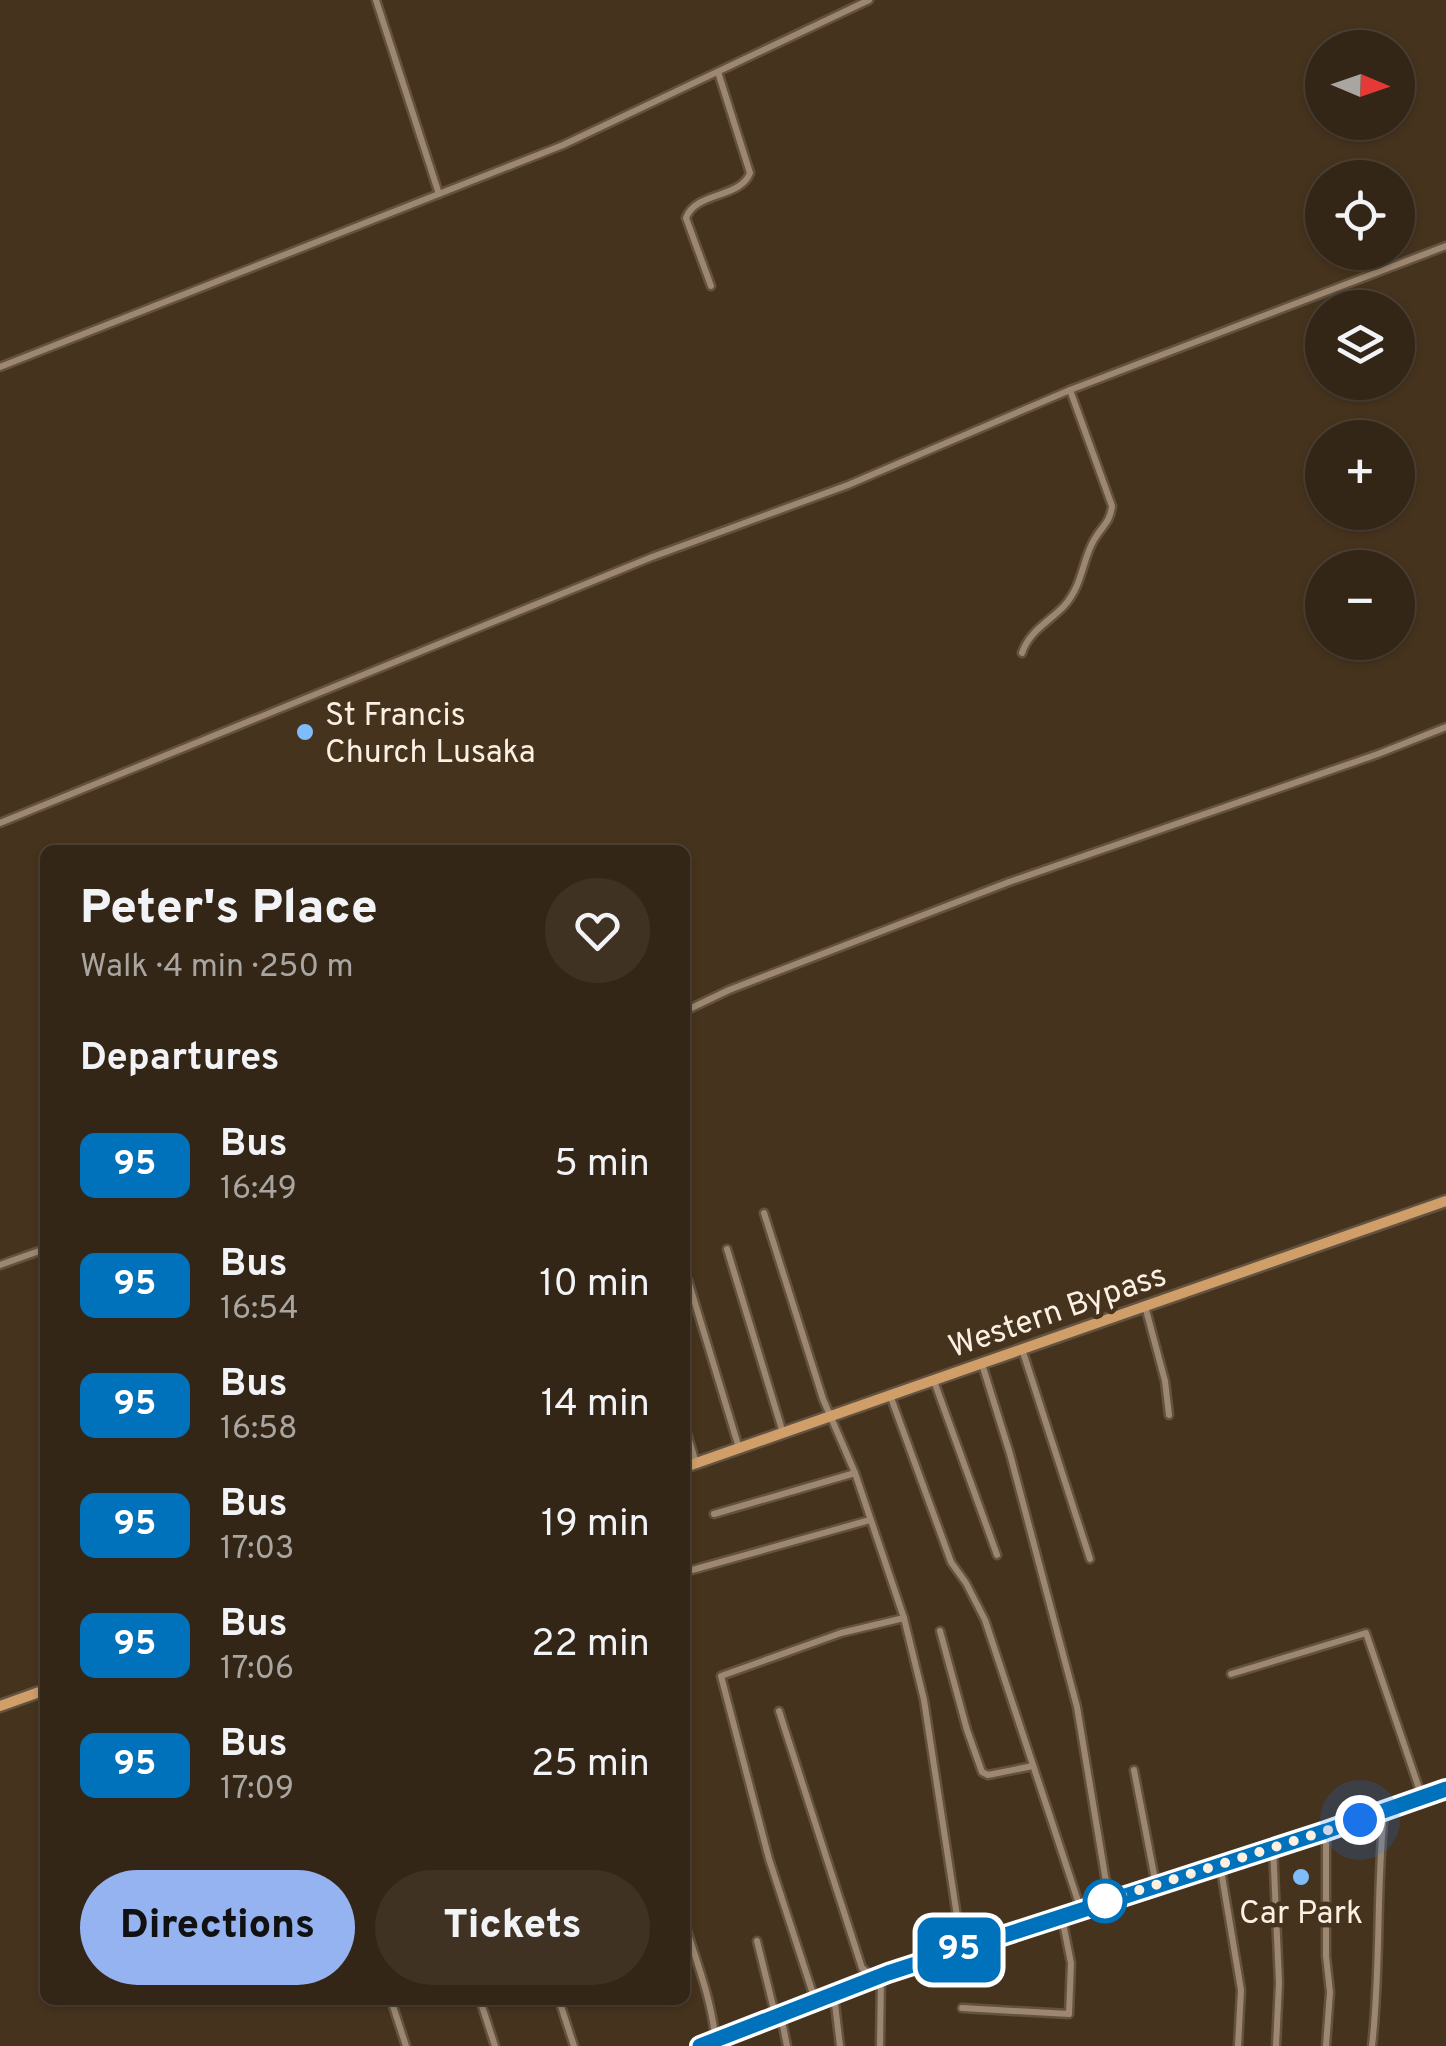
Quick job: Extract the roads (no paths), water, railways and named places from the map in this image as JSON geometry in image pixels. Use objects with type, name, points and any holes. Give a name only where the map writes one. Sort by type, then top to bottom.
[{"type":"main road","name":"Western Bypass","points":[[691,1465],[1446,1200]]},
{"type":"main road","points":[[0,1706],[40,1692]]},
{"type":"street","points":[[376,0],[438,194]]},
{"type":"street","points":[[0,368],[564,145],[868,0]]},
{"type":"street","points":[[711,286],[686,218],[695,205],[745,184],[750,173],[718,72]]},
{"type":"street","points":[[0,823],[652,557],[848,485],[1070,390],[1446,246]]},
{"type":"street","points":[[1022,653],[1025,642],[1071,598],[1092,542],[1111,520],[1112,506],[1070,390]]},
{"type":"street","points":[[690,1008],[993,888],[1446,727]]},
{"type":"street","points":[[764,1213],[829,1417],[855,1473],[904,1618],[924,1700],[962,1949]]},
{"type":"street","points":[[727,1249],[783,1433]]},
{"type":"street","points":[[0,1266],[40,1251]]},
{"type":"street","points":[[690,1287],[739,1448]]},
{"type":"street","points":[[1146,1306],[1165,1381],[1169,1415]]},
{"type":"street","points":[[1022,1350],[1090,1559]]},
{"type":"street","points":[[982,1364],[1024,1504],[1077,1707],[1108,1900]]},
{"type":"street","points":[[934,1380],[996,1555]]},
{"type":"street","points":[[890,1395],[951,1562],[985,1620],[1081,1910]]},
{"type":"street","points":[[714,1514],[855,1473]]},
{"type":"street","points":[[690,1571],[870,1520]]},
{"type":"street","points":[[816,2003],[768,1859],[720,1677],[841,1633],[904,1618]]},
{"type":"street","points":[[940,1631],[982,1772],[988,1775],[1034,1766]]},
{"type":"street","points":[[1231,1674],[1366,1633],[1422,1797]]},
{"type":"street","points":[[779,1712],[862,1968],[879,1978]]},
{"type":"street","points":[[1134,1770],[1156,1885]]},
{"type":"street","points":[[700,2046],[962,1949],[1384,1812],[1446,1788]]},
{"type":"street","points":[[1372,2046],[1377,2002],[1378,1862],[1384,1812]]},
{"type":"street","points":[[1326,1831],[1326,1956],[1330,1992],[1326,2046]]},
{"type":"street","points":[[1273,1846],[1279,1983],[1276,2046]]},
{"type":"street","points":[[1220,1864],[1240,1990],[1238,2046]]},
{"type":"street","points":[[962,2008],[1069,2014],[1070,1962],[1062,1918]]},
{"type":"street","points":[[690,1940],[707,1991],[716,2043]]},
{"type":"street","points":[[756,1940],[787,2046]]},
{"type":"street","points":[[879,1978],[880,2046]]},
{"type":"street","points":[[834,1996],[840,2046]]},
{"type":"street","points":[[393,2005],[406,2046]]},
{"type":"street","points":[[482,2005],[495,2046]]},
{"type":"street","points":[[561,2005],[574,2046]]},
{"type":"place","name":"St Francis Church Lusaka","points":[[305,732]]},
{"type":"place","name":"Car Park","points":[[1301,1877]]}]
